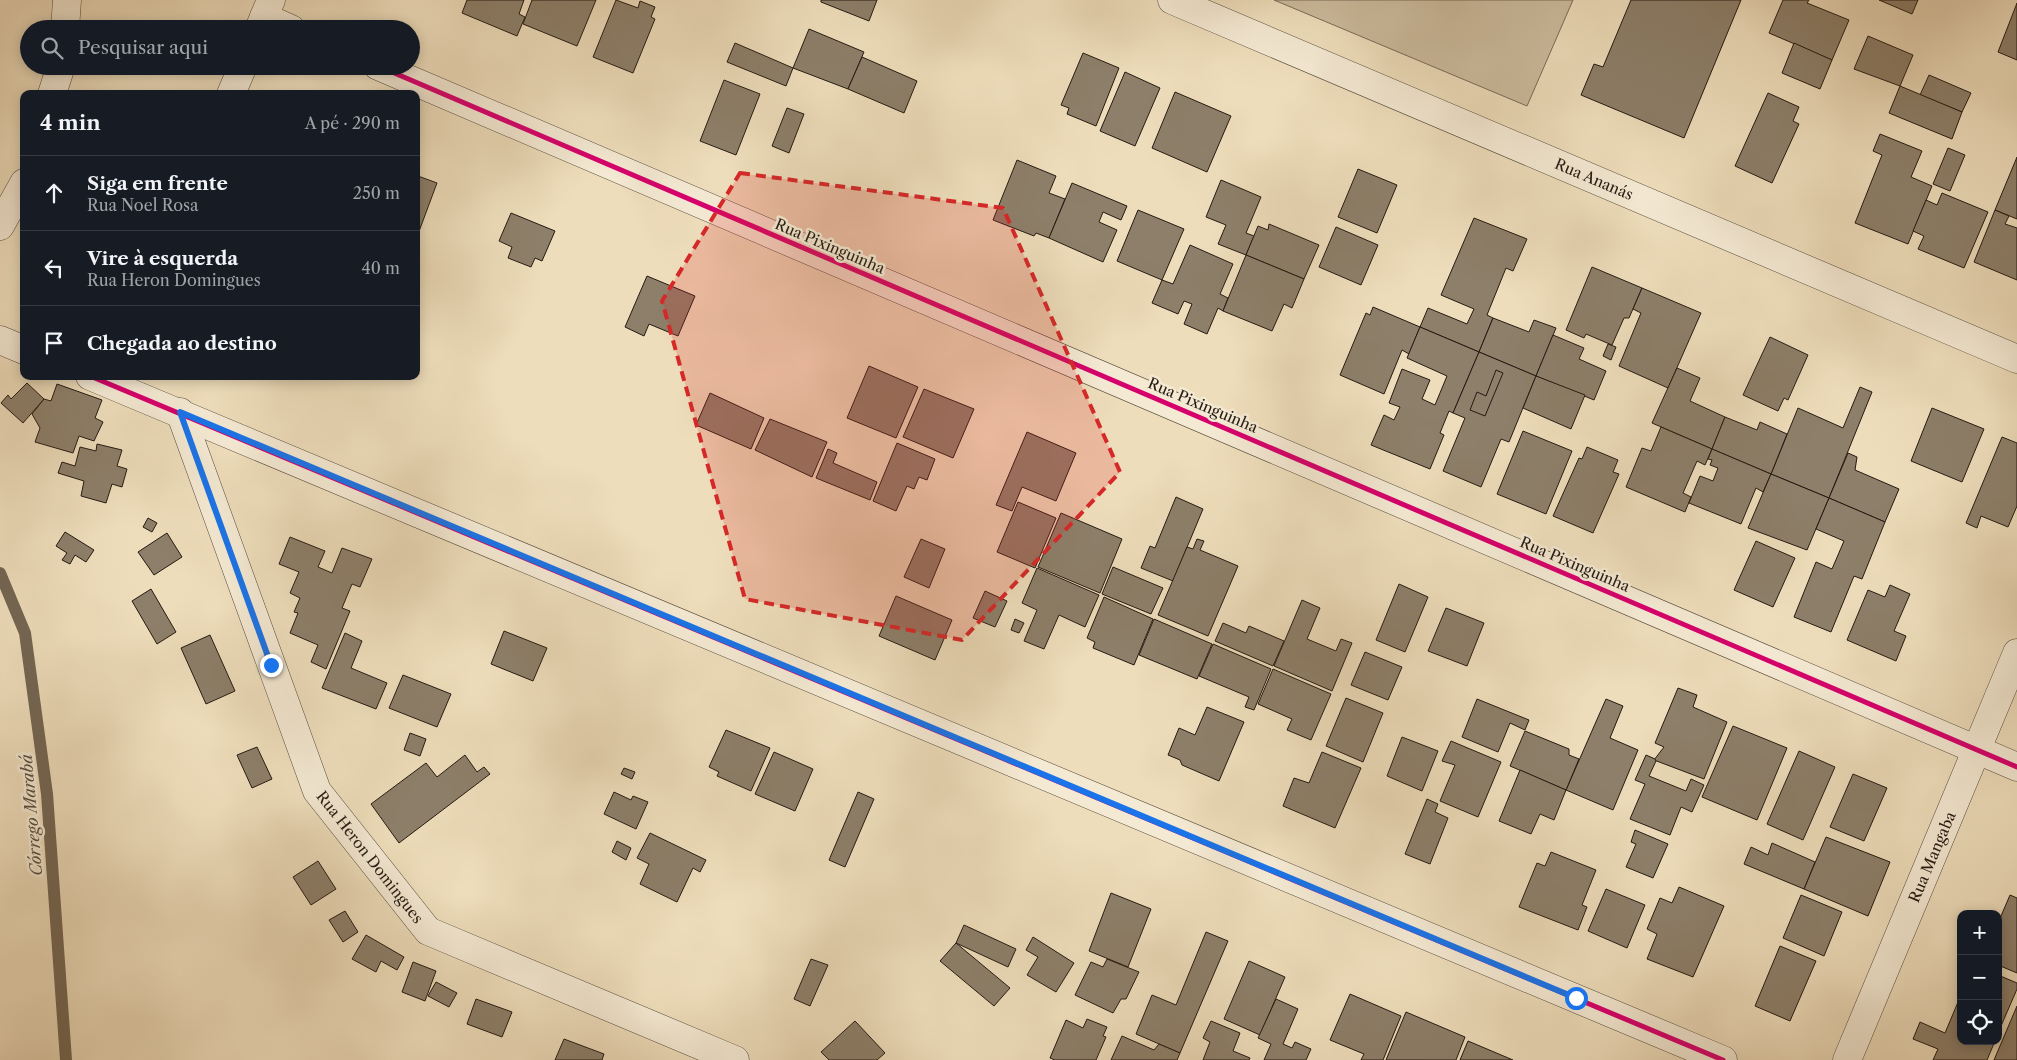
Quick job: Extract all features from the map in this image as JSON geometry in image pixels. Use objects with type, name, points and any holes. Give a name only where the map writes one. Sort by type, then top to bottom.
[{"type":"street","points":[[65,20],[66,0]]},
{"type":"street","name":"Rua Ananás","points":[[1172,0],[1205,6],[2017,359]]},
{"type":"street","points":[[53,90],[58,75]]},
{"type":"street","points":[[233,90],[238,75]]},
{"type":"street","name":"Rua Pixinguinha","points":[[399,75],[2017,768]]},
{"type":"street","points":[[0,226],[20,189]]},
{"type":"street","points":[[0,340],[20,348]]},
{"type":"street","points":[[106,380],[1723,1060]]},
{"type":"street","name":"Rua Heron Domingues","points":[[180,412],[317,791],[428,931],[735,1060]]},
{"type":"street","name":"Rua Mangaba","points":[[1847,1060],[2017,653]]},
{"type":"highlighted area","points":[[740,173],[1003,208],[1120,472],[962,640],[745,599],[662,301]]},
{"type":"shaded area","points":[[1274,0],[1573,0],[1527,106]]},
{"type":"building","points":[[467,0],[524,0],[519,14],[525,17],[517,36],[462,13]]},
{"type":"building","points":[[532,0],[596,0],[577,46],[523,24]]},
{"type":"building","points":[[616,0],[638,8],[640,1],[655,7],[651,17],[655,19],[633,73],[593,57]]},
{"type":"building","points":[[821,0],[877,0],[869,21],[821,2]]},
{"type":"building","points":[[1631,0],[1741,0],[1684,138],[1581,95],[1594,64],[1603,67]]},
{"type":"building","points":[[1783,0],[1809,0],[1807,3],[1849,20],[1832,60],[1769,33]]},
{"type":"building","points":[[1879,0],[1918,0],[1912,14]]},
{"type":"building","points":[[2017,3],[2017,60],[1998,52]]},
{"type":"building","points":[[809,29],[864,52],[848,89],[793,68]]},
{"type":"building","points":[[1868,36],[1913,55],[1900,86],[1854,69]]},
{"type":"building","points":[[735,43],[793,68],[786,86],[727,62]]},
{"type":"building","points":[[1794,43],[1832,60],[1820,89],[1782,73]]},
{"type":"building","points":[[1083,53],[1119,68],[1096,126],[1067,114],[1069,108],[1061,105]]},
{"type":"building","points":[[862,57],[917,81],[904,113],[848,89]]},
{"type":"building","points":[[1125,72],[1160,88],[1135,146],[1100,131]]},
{"type":"building","points":[[1929,75],[1971,93],[1962,112],[1920,95]]},
{"type":"building","points":[[724,80],[760,94],[736,155],[700,141]]},
{"type":"building","points":[[1900,86],[1962,112],[1952,139],[1889,113]]},
{"type":"building","points":[[1175,92],[1231,116],[1207,172],[1152,148]]},
{"type":"building","points":[[1768,93],[1799,107],[1793,121],[1799,124],[1772,183],[1735,166]]},
{"type":"building","points":[[787,108],[804,114],[789,153],[772,146]]},
{"type":"building","points":[[1880,134],[1922,151],[1911,177],[1932,186],[1908,244],[1855,223],[1882,155],[1873,151]]},
{"type":"building","points":[[1948,148],[1965,155],[1950,191],[1933,184]]},
{"type":"building","points":[[2017,157],[2017,219],[1995,210]]},
{"type":"building","points":[[1017,160],[1056,176],[1049,193],[1065,199],[1049,238],[1036,233],[1034,236],[993,220]]},
{"type":"building","points":[[1358,169],[1397,185],[1377,233],[1338,217]]},
{"type":"building","points":[[420,177],[437,183],[420,229]]},
{"type":"building","points":[[1221,180],[1261,197],[1246,233],[1254,236],[1246,255],[1218,244],[1226,225],[1206,217]]},
{"type":"building","points":[[1072,183],[1127,206],[1121,220],[1103,212],[1099,222],[1117,230],[1103,262],[1049,238]]},
{"type":"building","points":[[1942,193],[1988,212],[1964,268],[1918,249],[1924,236],[1913,231],[1926,200],[1937,205]]},
{"type":"building","points":[[1138,210],[1184,229],[1162,280],[1117,261]]},
{"type":"building","points":[[1995,210],[2009,216],[2005,224],[2017,228],[2017,280],[1974,262]]},
{"type":"building","points":[[511,213],[555,231],[542,261],[535,258],[531,267],[508,258],[512,247],[499,241]]},
{"type":"building","points":[[1474,218],[1527,239],[1513,271],[1506,268],[1487,315],[1493,318],[1479,352],[1420,327],[1428,308],[1467,324],[1474,309],[1441,295]]},
{"type":"building","points":[[1269,224],[1319,245],[1304,279],[1246,255],[1258,226],[1268,230]]},
{"type":"building","points":[[1336,227],[1378,245],[1361,285],[1319,267]]},
{"type":"building","points":[[1190,245],[1233,264],[1220,294],[1228,298],[1223,311],[1218,308],[1207,334],[1184,324],[1192,304],[1184,301],[1178,314],[1152,303],[1162,280],[1173,284]]},
{"type":"building","points":[[1246,255],[1304,279],[1292,308],[1284,304],[1272,331],[1223,311]]},
{"type":"building","points":[[1592,267],[1642,288],[1629,318],[1624,318],[1612,345],[1586,334],[1584,338],[1566,330]]},
{"type":"building","points":[[647,276],[695,296],[678,336],[649,324],[644,336],[625,327]]},
{"type":"building","points":[[1642,288],[1701,313],[1668,388],[1619,366],[1641,313],[1633,309]]},
{"type":"building","points":[[1373,307],[1420,327],[1409,354],[1402,350],[1384,394],[1340,375],[1366,313],[1370,315]]},
{"type":"building","points":[[1493,318],[1529,332],[1534,320],[1556,328],[1536,376],[1479,352]]},
{"type":"building","points":[[1420,327],[1479,352],[1453,413],[1449,411],[1440,433],[1444,435],[1430,469],[1371,445],[1384,415],[1394,420],[1400,407],[1389,403],[1402,369],[1430,380],[1422,399],[1435,405],[1447,376],[1407,358]]},
{"type":"building","points":[[1553,335],[1584,348],[1579,359],[1606,371],[1594,400],[1536,376]]},
{"type":"building","points":[[1770,337],[1808,355],[1788,400],[1784,398],[1778,411],[1743,395]]},
{"type":"building","points":[[1608,344],[1616,347],[1611,360],[1603,356]]},
{"type":"building","points":[[1479,352],[1536,376],[1509,442],[1501,439],[1481,487],[1443,471],[1465,418],[1453,413]]},
{"type":"building","points":[[869,366],[918,387],[896,438],[847,418]]},
{"type":"building","points":[[1677,368],[1700,378],[1690,401],[1725,417],[1712,449],[1652,423]]},
{"type":"building","points":[[1496,370],[1503,373],[1485,416],[1470,410],[1477,392],[1486,396]]},
{"type":"building","points":[[1536,376],[1585,395],[1571,429],[1523,408]]},
{"type":"building","points":[[27,383],[44,399],[23,423],[1,403],[8,395],[11,399]]},
{"type":"building","points":[[57,384],[102,400],[95,418],[103,422],[94,441],[79,436],[73,453],[35,442],[40,428],[32,414],[44,399],[51,401]]},
{"type":"building","points":[[1860,387],[1872,392],[1829,498],[1771,474],[1798,408],[1843,428]]},
{"type":"building","points":[[924,389],[974,409],[953,458],[903,437]]},
{"type":"building","points":[[710,393],[764,418],[751,449],[696,425]]},
{"type":"building","points":[[1932,408],[1984,429],[1962,482],[1911,461]]},
{"type":"building","points":[[1725,417],[1757,430],[1760,422],[1787,434],[1771,474],[1712,449]]},
{"type":"building","points":[[770,419],[827,442],[812,477],[755,450]]},
{"type":"building","points":[[1661,427],[1712,449],[1705,465],[1697,461],[1683,493],[1691,497],[1685,512],[1626,487],[1642,448],[1651,451]]},
{"type":"building","points":[[1523,431],[1572,451],[1546,514],[1497,494]]},
{"type":"building","points":[[1027,432],[1076,453],[1056,501],[1022,487],[1012,511],[996,505]]},
{"type":"building","points":[[2002,437],[2017,443],[2017,506],[2008,527],[1981,516],[1977,528],[1966,523]]},
{"type":"building","points":[[897,443],[935,459],[927,480],[919,477],[914,489],[907,486],[896,511],[873,501]]},
{"type":"building","points":[[97,444],[122,450],[117,466],[127,469],[122,487],[112,484],[106,503],[81,496],[84,481],[58,473],[62,462],[75,466],[80,447],[96,451]]},
{"type":"building","points":[[1587,447],[1618,460],[1613,472],[1619,474],[1593,533],[1553,516],[1579,458],[1582,459]]},
{"type":"building","points":[[828,449],[837,453],[833,463],[877,482],[870,500],[816,478]]},
{"type":"building","points":[[1712,449],[1771,474],[1763,492],[1756,488],[1741,524],[1689,503],[1700,476],[1713,481],[1718,468],[1710,465],[1712,460],[1708,459]]},
{"type":"building","points":[[1848,453],[1857,457],[1855,470],[1899,489],[1885,522],[1829,498]]},
{"type":"building","points":[[1771,474],[1829,498],[1807,550],[1748,528]]},
{"type":"building","points":[[1176,497],[1203,509],[1173,581],[1141,568],[1150,546],[1155,548]]},
{"type":"building","points":[[1829,498],[1885,522],[1862,579],[1854,576],[1831,632],[1794,617],[1816,562],[1832,569],[1844,541],[1816,529]]},
{"type":"building","points":[[1018,502],[1056,518],[1035,568],[997,552]]},
{"type":"building","points":[[1061,513],[1122,539],[1100,593],[1038,567]]},
{"type":"building","points":[[148,518],[157,523],[152,532],[143,527]]},
{"type":"building","points":[[65,532],[94,550],[86,562],[75,555],[70,564],[62,560],[67,553],[56,546]]},
{"type":"building","points":[[167,533],[182,557],[154,575],[138,552]]},
{"type":"building","points":[[290,537],[325,551],[318,567],[332,573],[342,548],[372,559],[360,587],[352,584],[342,608],[350,611],[326,669],[311,662],[318,645],[290,633],[298,613],[294,612],[300,598],[290,593],[299,572],[279,564]]},
{"type":"building","points":[[921,539],[945,549],[929,588],[904,577]]},
{"type":"building","points":[[1197,539],[1204,541],[1200,550],[1238,566],[1208,636],[1158,615],[1187,547],[1193,549]]},
{"type":"building","points":[[1756,541],[1795,558],[1773,607],[1734,590]]},
{"type":"building","points":[[1113,567],[1163,588],[1151,614],[1102,594]]},
{"type":"building","points":[[1037,568],[1099,595],[1085,627],[1059,615],[1044,649],[1024,641],[1037,610],[1022,603]]},
{"type":"building","points":[[1399,584],[1428,597],[1405,652],[1376,640]]},
{"type":"building","points":[[1890,585],[1910,594],[1894,631],[1906,636],[1896,661],[1847,640],[1868,590],[1885,597]]},
{"type":"building","points":[[151,589],[176,632],[157,644],[132,601]]},
{"type":"building","points":[[985,591],[1007,601],[995,627],[973,618]]},
{"type":"building","points":[[896,596],[952,620],[935,660],[879,636]]},
{"type":"building","points":[[1104,597],[1153,619],[1134,665],[1093,648],[1095,642],[1087,638]]},
{"type":"building","points":[[1302,600],[1320,608],[1307,639],[1336,651],[1341,639],[1352,643],[1332,691],[1274,666]]},
{"type":"building","points":[[1446,608],[1484,623],[1467,666],[1428,651]]},
{"type":"building","points":[[1015,619],[1024,623],[1019,633],[1011,630]]},
{"type":"building","points":[[1154,619],[1212,644],[1197,679],[1139,655]]},
{"type":"building","points":[[1223,623],[1246,633],[1249,626],[1284,641],[1273,666],[1215,641]]},
{"type":"building","points":[[504,631],[547,648],[533,681],[491,664]]},
{"type":"building","points":[[345,633],[362,641],[351,668],[387,683],[376,709],[322,688]]},
{"type":"building","points":[[210,635],[235,691],[206,704],[181,648]]},
{"type":"building","points":[[1213,644],[1271,669],[1254,710],[1245,707],[1249,697],[1199,676]]},
{"type":"building","points":[[1365,652],[1402,667],[1388,700],[1351,685]]},
{"type":"building","points":[[1273,669],[1331,694],[1311,740],[1287,730],[1292,719],[1258,704]]},
{"type":"building","points":[[403,675],[451,694],[437,727],[389,708]]},
{"type":"building","points":[[1678,688],[1697,695],[1693,707],[1727,722],[1704,779],[1654,760],[1664,747],[1655,743]]},
{"type":"building","points":[[1346,698],[1383,713],[1363,762],[1326,746]]},
{"type":"building","points":[[1477,699],[1529,720],[1525,730],[1510,723],[1498,752],[1462,737]]},
{"type":"building","points":[[1606,699],[1623,706],[1610,738],[1638,750],[1613,810],[1566,790]]},
{"type":"building","points":[[1207,707],[1244,722],[1219,781],[1182,765],[1180,760],[1168,755],[1179,728],[1195,735]]},
{"type":"building","points":[[1733,726],[1787,748],[1757,820],[1702,797]]},
{"type":"building","points":[[726,730],[770,748],[751,791],[717,776],[719,772],[709,767]]},
{"type":"building","points":[[1525,731],[1569,749],[1569,755],[1579,759],[1566,790],[1510,766]]},
{"type":"building","points":[[410,733],[426,739],[420,756],[404,750]]},
{"type":"building","points":[[1402,737],[1438,751],[1422,791],[1387,776]]},
{"type":"building","points":[[1451,741],[1501,762],[1478,817],[1440,801],[1455,765],[1442,761]]},
{"type":"building","points":[[257,747],[272,779],[252,788],[237,755]]},
{"type":"building","points":[[1799,751],[1835,767],[1803,840],[1767,824]]},
{"type":"building","points":[[774,752],[813,769],[795,811],[755,794]]},
{"type":"building","points":[[1322,752],[1361,768],[1335,828],[1283,806],[1294,778],[1309,783]]},
{"type":"building","points":[[465,755],[477,772],[484,767],[490,774],[399,843],[371,804],[426,763],[437,777]]},
{"type":"building","points":[[1646,755],[1656,761],[1649,776],[1686,791],[1691,779],[1704,785],[1692,812],[1681,807],[1670,835],[1630,819],[1645,784],[1635,780]]},
{"type":"building","points":[[624,768],[635,772],[632,779],[621,774]]},
{"type":"building","points":[[1520,770],[1566,790],[1554,820],[1540,814],[1531,834],[1499,821]]},
{"type":"building","points":[[1853,774],[1887,788],[1864,841],[1830,827]]},
{"type":"building","points":[[614,792],[631,800],[633,796],[648,802],[636,829],[604,814]]},
{"type":"building","points":[[858,792],[874,799],[845,867],[829,860]]},
{"type":"building","points":[[1427,799],[1438,804],[1435,812],[1448,818],[1430,864],[1405,854]]},
{"type":"building","points":[[1635,830],[1668,844],[1653,878],[1626,867],[1636,844],[1631,842]]},
{"type":"building","points":[[650,833],[706,860],[700,872],[693,868],[677,902],[640,884],[649,864],[637,858]]},
{"type":"building","points":[[1826,837],[1890,862],[1868,916],[1804,889]]},
{"type":"building","points":[[617,841],[631,848],[626,860],[612,852]]},
{"type":"building","points":[[1772,843],[1815,862],[1804,889],[1744,864],[1751,847],[1768,855]]},
{"type":"building","points":[[1551,852],[1596,870],[1582,905],[1587,907],[1578,930],[1519,907],[1537,863],[1545,866]]},
{"type":"building","points":[[318,861],[336,889],[311,905],[293,877]]},
{"type":"building","points":[[1679,887],[1724,906],[1693,977],[1647,959],[1657,934],[1647,929],[1660,898],[1672,903]]},
{"type":"building","points":[[1606,889],[1645,905],[1627,948],[1588,931]]},
{"type":"building","points":[[1111,893],[1151,909],[1128,967],[1089,951]]},
{"type":"building","points":[[1801,895],[1842,912],[1824,956],[1783,938]]},
{"type":"building","points":[[2010,895],[2017,898],[2017,973],[2002,967],[2002,914]]},
{"type":"building","points":[[345,911],[358,932],[343,942],[329,920]]},
{"type":"building","points":[[964,925],[1016,949],[1008,967],[956,943]]},
{"type":"building","points":[[1206,932],[1228,941],[1180,1053],[1136,1034],[1152,995],[1176,1005]]},
{"type":"building","points":[[366,935],[404,957],[397,970],[381,961],[376,972],[352,959]]},
{"type":"building","points":[[1033,937],[1074,963],[1056,992],[1027,975],[1038,957],[1026,950]]},
{"type":"building","points":[[956,943],[1010,988],[994,1006],[940,961]]},
{"type":"building","points":[[1780,946],[1816,961],[1790,1021],[1755,1006]]},
{"type":"building","points":[[811,959],[828,965],[810,1006],[794,999]]},
{"type":"building","points":[[1107,959],[1139,972],[1126,999],[1121,999],[1113,1013],[1075,995],[1091,962],[1103,967]]},
{"type":"building","points":[[1249,961],[1285,977],[1260,1035],[1224,1019]]},
{"type":"building","points":[[413,962],[436,971],[425,1001],[402,992]]},
{"type":"building","points":[[2002,977],[2017,983],[2017,989],[2002,1024]]},
{"type":"building","points":[[436,982],[457,993],[449,1007],[428,996]]},
{"type":"building","points":[[1350,994],[1401,1016],[1383,1060],[1361,1060],[1364,1054],[1330,1040]]},
{"type":"building","points":[[476,999],[512,1012],[502,1037],[467,1024]]},
{"type":"building","points":[[1276,999],[1298,1009],[1283,1044],[1292,1048],[1295,1042],[1311,1049],[1306,1060],[1264,1060],[1271,1044],[1258,1038]]},
{"type":"building","points":[[1957,1004],[1957,1045],[1993,1045],[1987,1060],[1933,1060],[1938,1049],[1913,1039],[1920,1022],[1945,1033]]},
{"type":"building","points":[[2017,1006],[2017,1060],[1994,1060]]},
{"type":"building","points":[[1406,1012],[1465,1037],[1456,1060],[1386,1060]]},
{"type":"building","points":[[1087,1019],[1107,1027],[1103,1036],[1106,1037],[1096,1060],[1055,1060],[1050,1058],[1066,1020],[1083,1028]]},
{"type":"building","points":[[855,1021],[885,1053],[877,1060],[829,1060],[821,1052]]},
{"type":"building","points":[[1211,1021],[1240,1033],[1233,1051],[1250,1058],[1249,1060],[1203,1060],[1210,1042],[1203,1038]]},
{"type":"building","points":[[1122,1036],[1154,1050],[1159,1044],[1180,1053],[1177,1060],[1111,1060]]},
{"type":"building","points":[[564,1039],[604,1054],[602,1060],[555,1060]]},
{"type":"building","points":[[1468,1041],[1513,1060],[1460,1060]]},
{"type":"waterway","name":"Córrego Marabá","points":[[0,573],[25,633],[47,794],[66,1060]]},
{"type":"cycle path","points":[[399,75],[2017,767]]},
{"type":"cycle path","points":[[100,380],[1723,1060]]},
{"type":"route","points":[[271,665],[180,412],[1576,998]]}]
